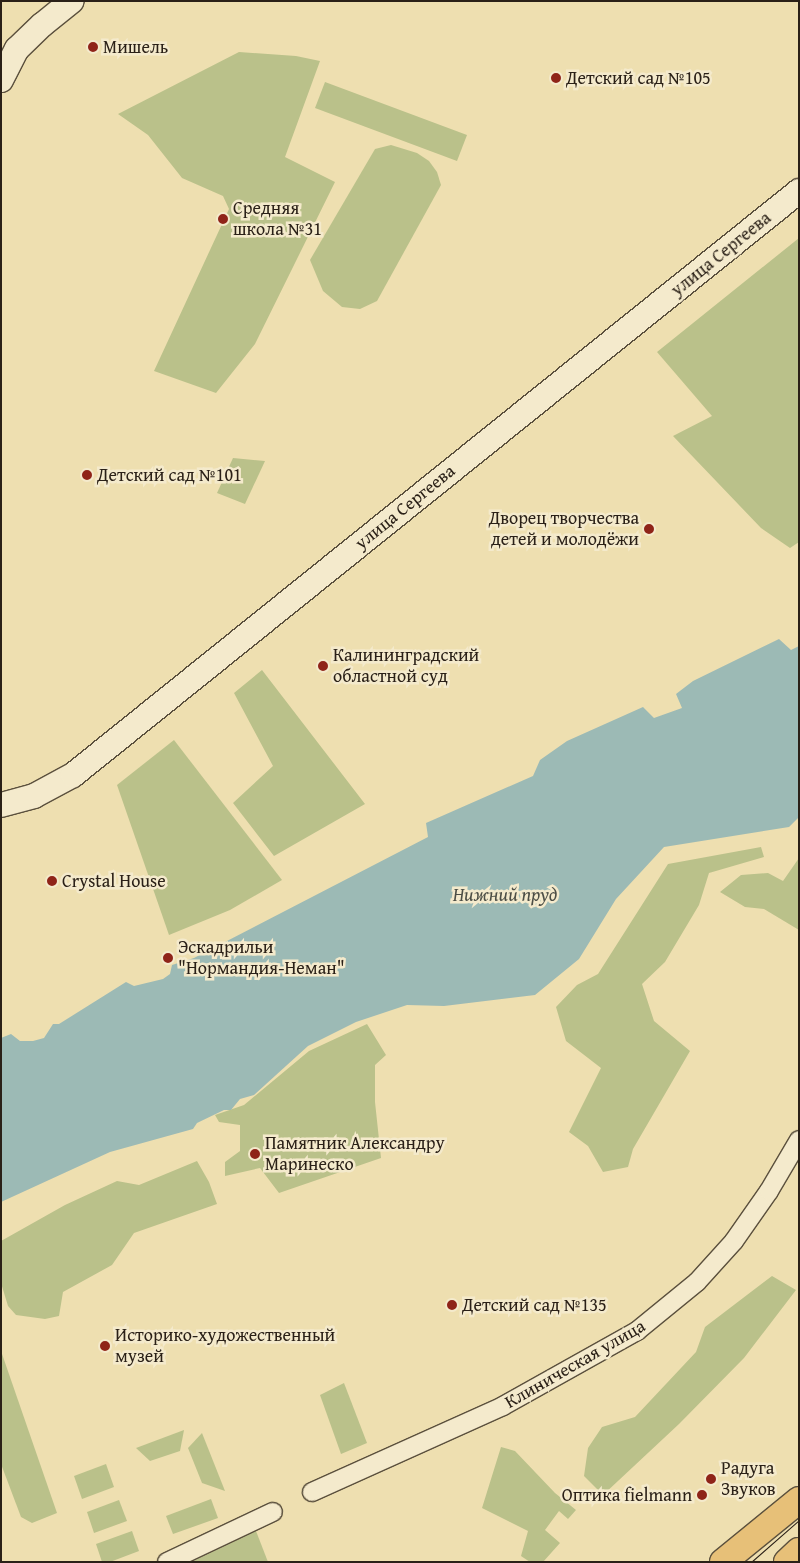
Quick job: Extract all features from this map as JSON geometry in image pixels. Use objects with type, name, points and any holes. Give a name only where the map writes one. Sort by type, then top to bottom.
[{"type":"main road","points":[[1,80],[17,50],[42,25],[72,1]]},
{"type":"main road","name":"улица Сергеева","points":[[1,805],[34,796],[73,775],[799,191]]},
{"type":"main road","points":[[723,1562],[799,1500]]},
{"type":"main road","points":[[786,1562],[799,1551]]},
{"type":"street","name":"Клиническая улица","points":[[312,1492],[504,1406],[637,1331],[697,1282],[734,1241],[769,1191],[799,1140]]},
{"type":"street","points":[[167,1562],[273,1512]]},
{"type":"green space","points":[[239,52],[296,56],[320,61],[285,157],[335,182],[255,344],[216,393],[154,371],[229,209],[223,196],[182,178],[148,135],[118,114]]},
{"type":"green space","points":[[325,82],[467,135],[457,161],[315,108]]},
{"type":"green space","points":[[391,145],[417,153],[429,161],[437,172],[441,185],[377,301],[360,309],[342,307],[323,291],[310,260],[375,149]]},
{"type":"green space","points":[[799,238],[799,542],[790,548],[761,528],[673,436],[712,416],[657,352]]},
{"type":"green space","points":[[233,458],[265,461],[245,504],[217,493]]},
{"type":"green space","points":[[262,670],[365,804],[274,856],[233,803],[273,766],[234,693]]},
{"type":"green space","points":[[174,740],[282,880],[230,910],[169,935],[117,785]]},
{"type":"green space","points":[[761,847],[764,857],[709,873],[699,905],[665,962],[642,984],[654,1021],[690,1051],[633,1149],[628,1167],[603,1172],[588,1146],[569,1132],[601,1068],[566,1041],[556,1007],[577,985],[598,974],[668,864]]},
{"type":"green space","points":[[799,858],[799,930],[764,909],[745,907],[720,892],[741,875],[768,873],[783,881]]},
{"type":"green space","points":[[367,1024],[386,1055],[375,1065],[375,1102],[381,1158],[279,1193],[260,1168],[225,1176],[225,1162],[240,1151],[240,1125],[219,1122],[215,1115],[244,1105],[309,1051]]},
{"type":"green space","points":[[197,1161],[209,1182],[217,1204],[134,1233],[112,1265],[63,1292],[59,1316],[45,1319],[16,1315],[8,1306],[1,1283],[1,1241],[65,1205],[117,1181],[139,1185]]},
{"type":"green space","points":[[772,1276],[796,1290],[744,1358],[679,1424],[603,1495],[584,1476],[588,1448],[602,1427],[635,1417],[696,1352],[705,1327]]},
{"type":"green space","points":[[1,1351],[57,1513],[32,1523],[21,1517],[1,1464]]},
{"type":"green space","points":[[344,1383],[367,1443],[341,1454],[320,1395]]},
{"type":"green space","points":[[184,1430],[180,1451],[150,1461],[136,1448]]},
{"type":"green space","points":[[202,1433],[225,1491],[202,1483],[188,1448]]},
{"type":"green space","points":[[501,1447],[515,1451],[555,1493],[576,1510],[568,1519],[559,1511],[545,1530],[560,1543],[543,1562],[530,1562],[521,1556],[528,1531],[482,1508]]},
{"type":"green space","points":[[106,1464],[114,1487],[82,1499],[74,1476]]},
{"type":"green space","points":[[211,1499],[218,1518],[173,1534],[166,1516]]},
{"type":"green space","points":[[119,1500],[127,1521],[94,1533],[87,1512]]},
{"type":"green space","points":[[132,1531],[139,1551],[110,1562],[102,1562],[96,1544]]},
{"type":"green space","points":[[256,1531],[268,1562],[191,1562]]},
{"type":"water","name":"Нижний пруд","points":[[779,639],[791,650],[799,646],[799,817],[789,827],[664,847],[616,899],[579,959],[535,995],[444,1006],[407,1005],[356,1022],[308,1046],[254,1095],[240,1099],[231,1110],[224,1110],[197,1123],[193,1129],[110,1152],[1,1202],[1,1038],[11,1034],[20,1041],[33,1041],[44,1038],[53,1024],[59,1024],[126,982],[134,986],[163,979],[170,974],[172,965],[194,958],[428,837],[426,823],[533,776],[540,760],[567,741],[643,707],[654,718],[682,708],[676,694],[693,681]]},
{"type":"tram line","points":[[751,1562],[799,1520]]},
{"type":"place","name":"Мишель","points":[[93,47]]},
{"type":"place","name":"Детский сад №105","points":[[556,78]]},
{"type":"place","name":"Средняя школа №31","points":[[223,219]]},
{"type":"place","name":"Детский сад №101","points":[[87,475]]},
{"type":"place","name":"Дворец творчества детей и молодёжи","points":[[649,529]]},
{"type":"place","name":"Калининградский областной суд","points":[[323,666]]},
{"type":"place","name":"Crystal House","points":[[52,881]]},
{"type":"place","name":"Эскадрильи \"Нормандия-Неман\"","points":[[168,958]]},
{"type":"place","name":"Памятник Александру Маринеско","points":[[255,1154]]},
{"type":"place","name":"Детский сад №135","points":[[452,1305]]},
{"type":"place","name":"Историко-художественный музей","points":[[105,1346]]},
{"type":"place","name":"Радуга Звуков","points":[[711,1479]]},
{"type":"place","name":"Оптика fielmann","points":[[702,1495]]}]
